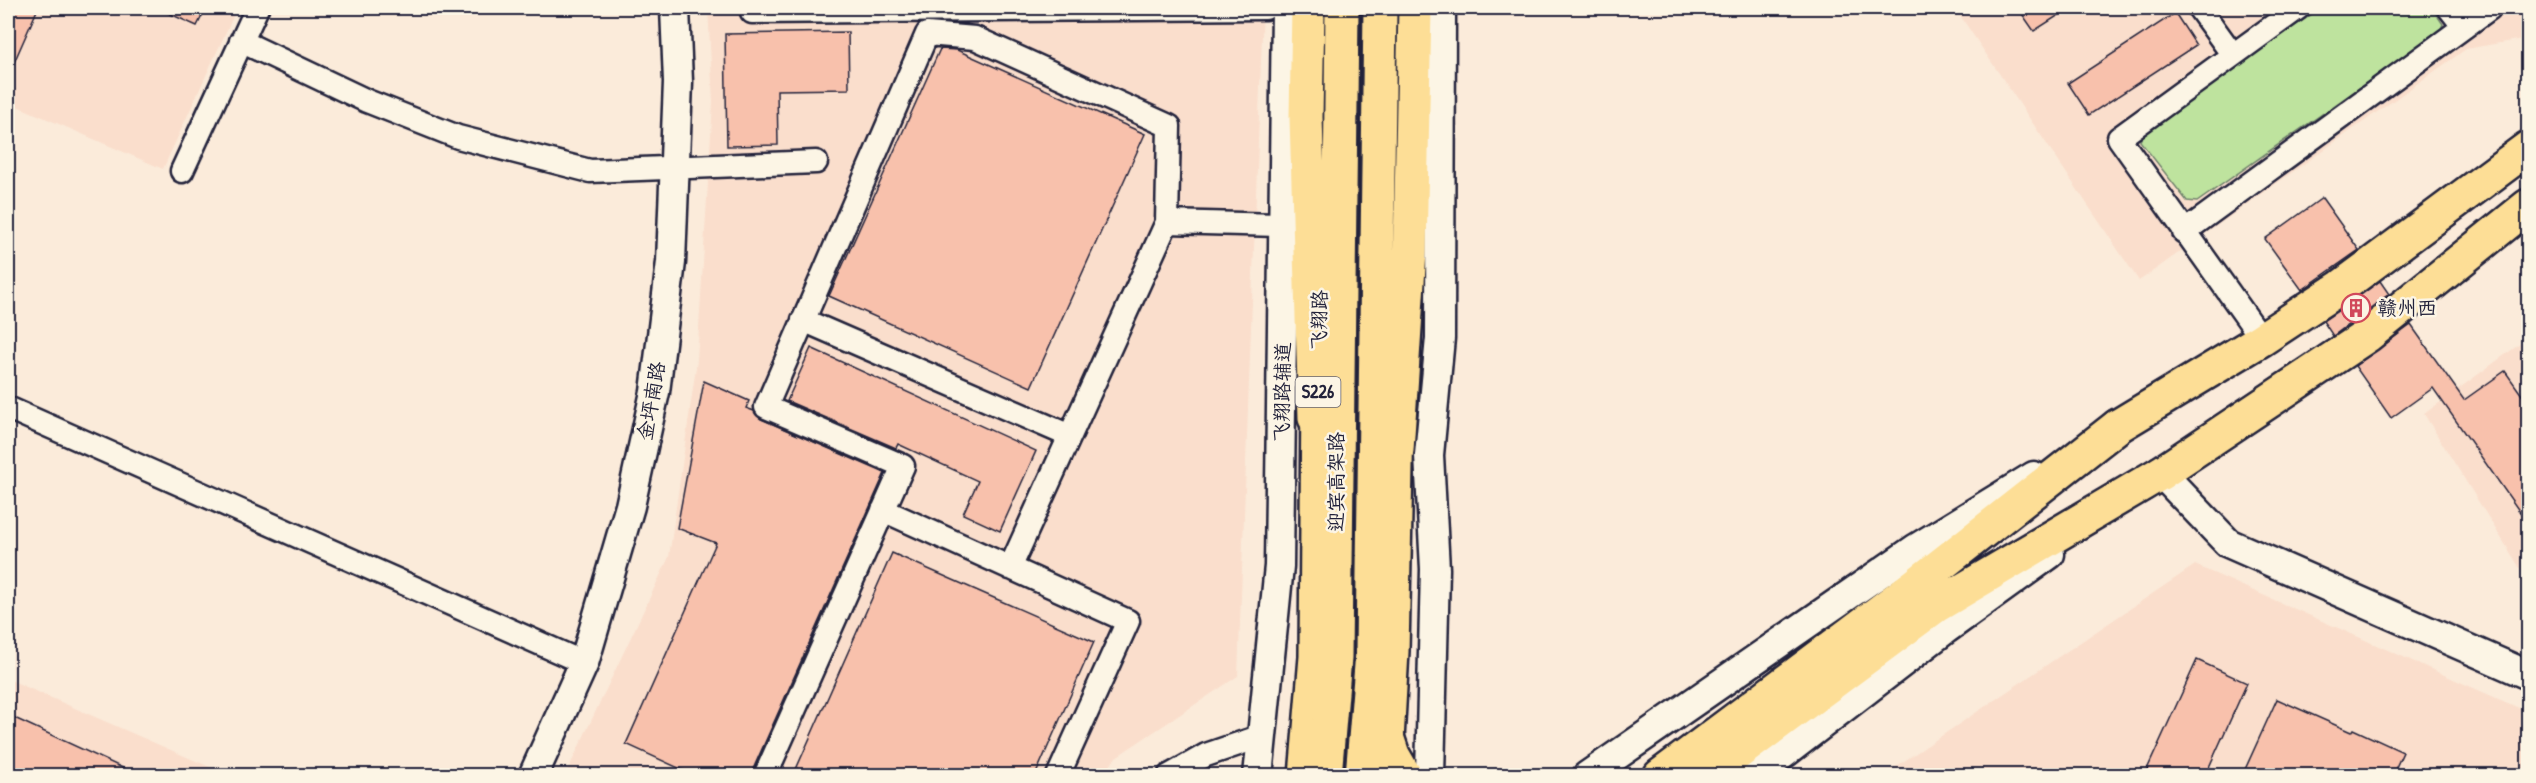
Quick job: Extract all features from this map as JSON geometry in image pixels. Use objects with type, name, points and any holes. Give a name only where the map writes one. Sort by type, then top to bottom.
[{"type":"main road","points":[[1308,8],[1306,117],[1317,462]]},
{"type":"main road","name":"飞翔路","points":[[1306,776],[1316,657],[1323,8]]},
{"type":"main road","name":"迎宾高架路","points":[[1325,776],[1335,657],[1342,8]]},
{"type":"main road","name":"迎宾高架路","points":[[1362,776],[1372,653],[1380,8]]},
{"type":"main road","points":[[1385,776],[1397,450],[1401,8]]},
{"type":"main road","points":[[1397,450],[1410,251],[1415,8]]},
{"type":"main road","points":[[1707,776],[1925,596],[2118,426],[2262,339],[2341,287],[2529,148]]},
{"type":"main road","points":[[1660,776],[1925,596],[2161,473],[2368,335],[2529,206]]},
{"type":"main road","points":[[1387,737],[1393,755],[1405,776]]},
{"type":"street","points":[[182,171],[257,8]]},
{"type":"street","name":"金坪南路","points":[[533,776],[584,663],[630,506],[655,392],[671,262],[678,82],[675,8]]},
{"type":"street","points":[[752,12],[1265,8]]},
{"type":"street","name":"飞翔路辅道","points":[[1258,776],[1279,566],[1286,8]]},
{"type":"street","points":[[1430,776],[1435,570],[1429,455],[1440,338],[1441,8]]},
{"type":"street","points":[[2199,8],[2233,55]]},
{"type":"street","points":[[2262,339],[2119,138],[2298,8]]},
{"type":"street","points":[[2450,8],[2464,27]]},
{"type":"street","points":[[2184,232],[2490,8]]},
{"type":"street","points":[[765,776],[903,466],[766,407],[927,34],[975,38],[1169,126],[1167,222],[1010,568]]},
{"type":"street","points":[[241,41],[367,101],[458,137],[590,171],[816,162]]},
{"type":"street","points":[[1167,222],[1283,225]]},
{"type":"street","points":[[803,320],[1070,436]]},
{"type":"street","points":[[8,408],[584,663]]},
{"type":"street","points":[[1587,776],[1915,549],[2118,426]]},
{"type":"street","points":[[1755,776],[1946,629],[2161,473],[2228,543],[2529,675]]},
{"type":"street","points":[[883,510],[1128,621],[1058,776]]},
{"type":"street","points":[[1169,776],[1206,755],[1262,736]]},
{"type":"shaded area","points":[[8,8],[237,8],[163,169],[8,102]]},
{"type":"shaded area","points":[[708,8],[1263,8],[1238,676],[1116,757],[1104,775],[565,776],[669,557],[697,360],[713,102]]},
{"type":"shaded area","points":[[1955,8],[2528,8],[2528,38],[2466,49],[2139,281]]},
{"type":"shaded area","points":[[2528,338],[2528,581],[2424,414]]},
{"type":"shaded area","points":[[2195,565],[2528,712],[2528,775],[1882,776]]},
{"type":"shaded area","points":[[8,679],[228,775],[8,775]]},
{"type":"green space","points":[[2321,8],[2432,8],[2443,24],[2440,31],[2197,202],[2187,201],[2140,141],[2144,131]]},
{"type":"building","points":[[8,8],[38,8],[8,76]]},
{"type":"building","points":[[157,8],[206,8],[197,26]]},
{"type":"building","points":[[2018,8],[2070,8],[2034,31]]},
{"type":"building","points":[[2175,13],[2196,45],[2089,115],[2068,83]]},
{"type":"building","points":[[848,32],[849,89],[777,90],[778,145],[727,146],[725,34]]},
{"type":"building","points":[[940,49],[957,50],[1145,134],[1031,387],[829,296]]},
{"type":"building","points":[[2322,198],[2359,250],[2302,290],[2265,239]]},
{"type":"building","points":[[2380,281],[2389,294],[2333,336],[2323,321]]},
{"type":"building","points":[[2411,325],[2464,400],[2505,371],[2529,405],[2529,525],[2433,388],[2391,418],[2355,366]]},
{"type":"building","points":[[811,348],[1036,451],[1000,531],[963,514],[978,481],[898,444],[896,448],[787,401]]},
{"type":"building","points":[[704,381],[749,401],[746,408],[754,411],[761,419],[885,473],[750,776],[696,776],[626,744],[716,543],[677,528]]},
{"type":"building","points":[[892,553],[1094,642],[1035,776],[793,776]]},
{"type":"building","points":[[2197,660],[2247,683],[2205,776],[2144,776]]},
{"type":"building","points":[[2277,699],[2351,732],[2353,729],[2403,752],[2392,776],[2242,776]]},
{"type":"building","points":[[8,715],[140,776],[8,776]]},
{"type":"place","name":"赣州西","points":[[2356,308]]}]
